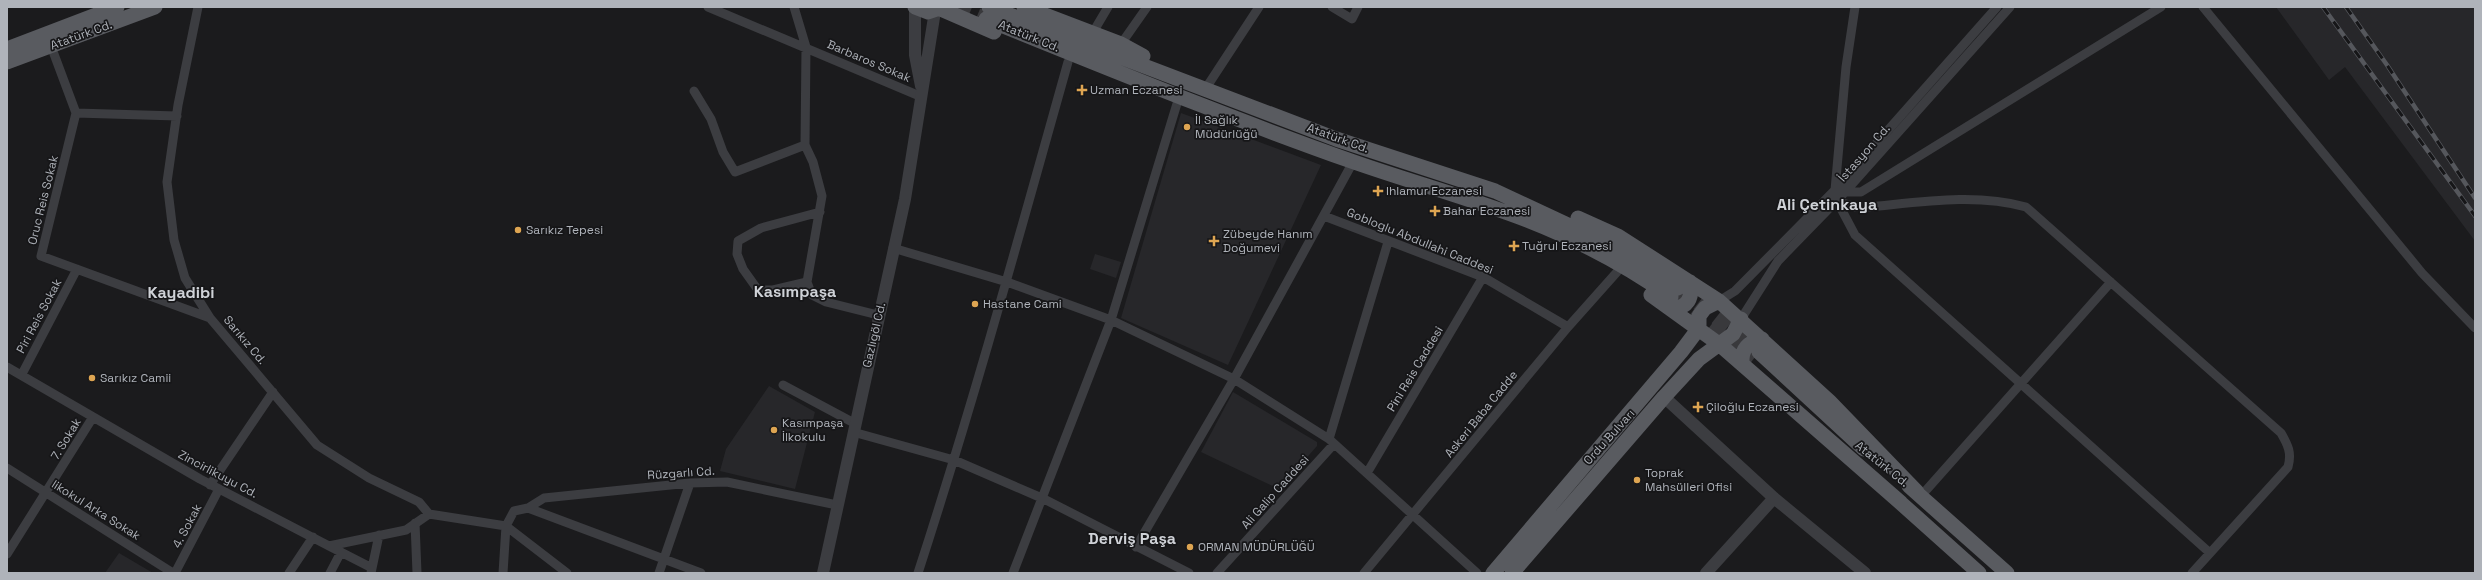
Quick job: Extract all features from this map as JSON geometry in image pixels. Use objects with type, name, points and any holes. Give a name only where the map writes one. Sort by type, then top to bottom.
[{"type":"main road","name":"Atatürk Cd.","points":[[7,49],[117,7]]},
{"type":"main road","name":"Atatürk Cd.","points":[[7,62],[155,7]]},
{"type":"main road","points":[[915,7],[928,12],[940,9],[980,14],[989,30],[1068,62],[1142,89],[1179,97]]},
{"type":"main road","points":[[1024,7],[1037,10],[1092,34],[1121,44],[1206,88]]},
{"type":"main road","name":"Atatürk Cd.","points":[[980,14],[1206,88],[1336,138],[1495,190],[1542,201],[1618,236],[1677,294]]},
{"type":"main road","name":"Atatürk Cd.","points":[[980,14],[1179,97],[1353,162],[1526,219],[1584,244],[1677,294]]},
{"type":"main road","points":[[1482,205],[1617,272],[1677,294],[1718,301],[1741,319],[1754,354]]},
{"type":"main road","points":[[1677,294],[1698,328],[1719,344],[1754,354],[1829,401],[1919,494],[2007,573]]},
{"type":"main road","name":"Ordu Bulvarı","points":[[1493,573],[1589,458],[1635,408],[1698,328],[1699,316],[1705,308],[1718,301]]},
{"type":"main road","name":"Ordu Bulvarı","points":[[1518,571],[1664,397],[1699,359],[1733,334],[1741,319]]},
{"type":"main road","name":"Atatürk Cd.","points":[[1754,354],[1901,503],[1979,573]]},
{"type":"street","name":"Sarıkız Cd.","points":[[198,7],[177,116],[167,182],[174,240],[185,278],[210,318],[317,445],[369,478],[419,502],[428,514]]},
{"type":"street","name":"Barbaros Sokak","points":[[708,7],[922,97]]},
{"type":"street","points":[[794,7],[806,47],[805,145],[813,162],[822,196],[807,282],[812,295],[826,302],[878,316]]},
{"type":"street","name":"Gazlıgöl Cd.","points":[[915,7],[915,55],[922,97]]},
{"type":"street","points":[[1092,34],[1108,7]]},
{"type":"street","points":[[1121,44],[1147,7]]},
{"type":"street","points":[[1206,88],[1260,7]]},
{"type":"street","points":[[1332,7],[1352,19],[1358,7]]},
{"type":"street","points":[[1855,7],[1846,67],[1835,190],[1845,192],[1861,192],[2146,11],[2161,7]]},
{"type":"street","name":"İstasyon Cd.","points":[[1718,301],[1734,291],[1835,190],[1997,7]]},
{"type":"street","name":"İstasyon Cd.","points":[[1741,319],[1778,261],[1837,201],[2010,7]]},
{"type":"street","points":[[2203,7],[2422,273],[2475,328]]},
{"type":"street","name":"Gazlıgöl Cd.","points":[[822,573],[905,199],[922,97],[940,9]]},
{"type":"street","points":[[51,46],[76,113],[177,116]]},
{"type":"street","points":[[918,573],[954,460],[1007,282],[1068,62]]},
{"type":"street","points":[[694,91],[711,119],[724,152],[735,172],[805,145]]},
{"type":"street","points":[[1013,573],[1044,499],[1111,320],[1179,97]]},
{"type":"street","name":"Oruc Reis Sokak","points":[[76,113],[41,256],[210,318]]},
{"type":"street","points":[[1136,547],[1234,379],[1353,162]]},
{"type":"street","points":[[1837,201],[1855,206],[1870,207],[1983,200],[2008,202],[2026,207],[2269,421],[2288,444],[2291,457],[2288,467],[2192,573]]},
{"type":"street","points":[[1837,201],[1855,235],[2210,553]]},
{"type":"street","points":[[807,282],[773,290],[758,290],[743,269],[736,248],[738,241],[749,233],[820,212]]},
{"type":"street","name":"Gobloglu Abdullahi Caddesi","points":[[1324,216],[1388,242],[1483,277],[1568,327]]},
{"type":"street","points":[[1331,441],[1388,242]]},
{"type":"street","points":[[893,248],[1007,282],[1111,320],[1234,379],[1331,441],[1477,573]]},
{"type":"street","name":"Piri Reis Sokak","points":[[22,374],[77,269]]},
{"type":"street","name":"Askeri Baba Cadde","points":[[1364,573],[1414,515],[1568,327],[1617,272]]},
{"type":"street","name":"Pini Reis Caddesi","points":[[1368,473],[1483,277]]},
{"type":"street","points":[[1919,494],[2021,384],[2111,282]]},
{"type":"street","name":"Zincirlikuyu Cd.","points":[[7,367],[22,374],[210,485],[341,552],[372,571]]},
{"type":"street","points":[[783,385],[853,428],[954,460],[1044,499],[1189,573]]},
{"type":"street","points":[[210,485],[272,392]]},
{"type":"street","points":[[1664,397],[1774,498],[1864,573]]},
{"type":"street","name":"7. Sokak","points":[[7,554],[47,493],[93,417]]},
{"type":"street","name":"Ali Galip Caddesi","points":[[1217,573],[1331,441]]},
{"type":"street","name":"likokul Arka Sokak","points":[[7,468],[174,573]]},
{"type":"street","name":"Rüzgarlı Cd.","points":[[506,526],[514,511],[528,508],[544,498],[690,483],[727,482],[837,505]]},
{"type":"street","points":[[658,573],[665,559],[690,483]]},
{"type":"street","name":"4. Sokak","points":[[174,573],[219,489]]},
{"type":"street","points":[[1706,573],[1774,498]]},
{"type":"street","points":[[528,508],[701,573]]},
{"type":"street","points":[[329,546],[406,530],[428,514],[506,526],[567,573]]},
{"type":"street","points":[[415,523],[417,573]]},
{"type":"street","points":[[503,573],[506,526]]},
{"type":"street","points":[[372,571],[379,535]]},
{"type":"street","points":[[289,573],[313,538]]},
{"type":"street","points":[[330,573],[341,552]]},
{"type":"shaded area","points":[[2276,7],[2475,7],[2475,241],[2345,67],[2329,80]]},
{"type":"shaded area","name":"Zübeyde Hanım Doğumevi","points":[[1181,113],[1321,165],[1228,365],[1121,318]]},
{"type":"shaded area","points":[[1095,254],[1121,262],[1116,278],[1090,269]]},
{"type":"shaded area","name":"Kasımpaşa İlkokulu","points":[[769,386],[815,412],[795,489],[720,471],[726,449]]},
{"type":"shaded area","points":[[1233,392],[1317,442],[1317,446],[1279,489],[1201,452]]},
{"type":"shaded area","points":[[119,553],[153,573],[105,573]]},
{"type":"tunnel","points":[[956,7],[986,19]]},
{"type":"tunnel","points":[[1680,289],[1759,351]]},
{"type":"tunnel","points":[[1673,299],[1752,361]]},
{"type":"railway","points":[[2323,7],[2475,216]]},
{"type":"railway","points":[[2346,7],[2387,65],[2475,198]]},
{"type":"place","name":"Uzman Eczanesi","points":[[1082,90]]},
{"type":"place","name":"İl Sağlık Müdürlüğü","points":[[1187,127]]},
{"type":"place","name":"Ihlamur Eczanesi","points":[[1378,191]]},
{"type":"place","name":"Bahar Eczanesi","points":[[1435,211]]},
{"type":"place","name":"Sarıkız Tepesi","points":[[518,230]]},
{"type":"place","name":"Zübeyde Hanım Doğumevi","points":[[1214,241]]},
{"type":"place","name":"Tuğrul Eczanesi","points":[[1514,246]]},
{"type":"place","name":"Hastane Cami","points":[[975,304]]},
{"type":"place","name":"Sarıkız Camii","points":[[92,378]]},
{"type":"place","name":"Çiloğlu Eczanesi","points":[[1698,407]]},
{"type":"place","name":"Kasımpaşa İlkokulu","points":[[774,430]]},
{"type":"place","name":"Toprak Mahsülleri Ofisi","points":[[1637,480]]},
{"type":"place","name":"ORMAN MÜDÜRLÜĞÜ","points":[[1190,547]]},
{"type":"district","name":"Ali Çetinkaya","points":[[1827,204]]},
{"type":"district","name":"Kasımpaşa","points":[[795,291]]},
{"type":"district","name":"Kayadibi","points":[[181,292]]},
{"type":"district","name":"Derviş Paşa","points":[[1132,538]]}]
